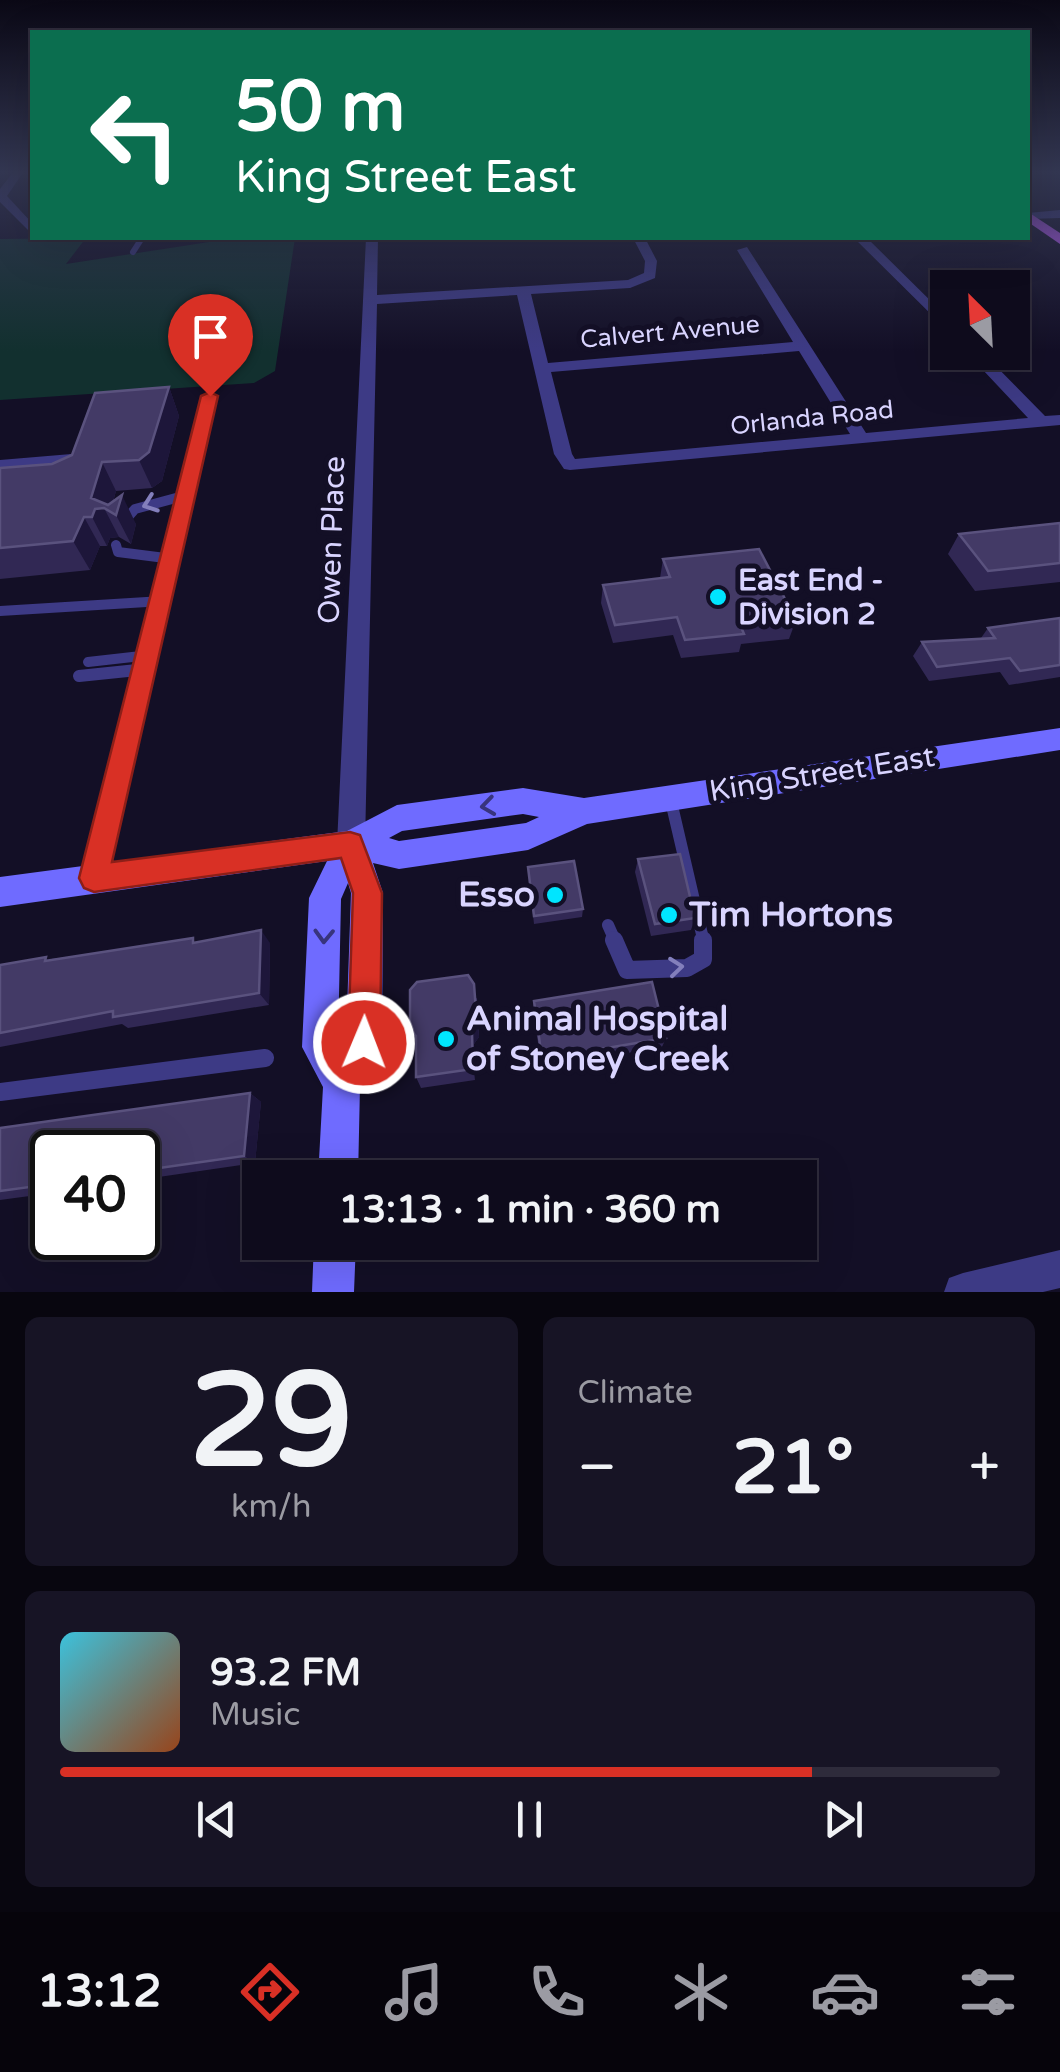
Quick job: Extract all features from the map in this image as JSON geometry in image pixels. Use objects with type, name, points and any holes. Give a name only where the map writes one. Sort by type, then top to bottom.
[{"type":"main road","name":"King Street East","points":[[0,892],[350,844],[399,855],[528,836],[584,812],[1060,739]]},
{"type":"main road","points":[[339,1160],[342,1084],[364,1043],[367,893],[350,844]]},
{"type":"main road","points":[[333,1292],[334,1260]]},
{"type":"street","name":"Owen Place","points":[[350,844],[372,240]]},
{"type":"street","points":[[369,300],[523,292],[642,280],[651,268],[640,240]]},
{"type":"street","points":[[862,240],[930,309]]},
{"type":"street","points":[[743,250],[861,438]]},
{"type":"street","points":[[523,292],[544,368]]},
{"type":"street","name":"Calvert Avenue","points":[[544,368],[800,346]]},
{"type":"street","name":"Orlanda Road","points":[[544,368],[563,454],[570,465],[1060,420]]},
{"type":"street","points":[[989,370],[1040,422]]},
{"type":"street","points":[[963,1292],[1060,1269]]},
{"type":"lane","points":[[132,252],[141,240]]},
{"type":"lane","points":[[94,878],[210,396]]},
{"type":"lane","points":[[0,465],[82,458]]},
{"type":"lane","points":[[121,526],[135,509],[187,494]]},
{"type":"lane","points":[[116,545],[118,552],[134,557],[173,559]]},
{"type":"lane","points":[[0,612],[163,602]]},
{"type":"lane","points":[[88,662],[148,662]]},
{"type":"lane","points":[[79,676],[148,662]]},
{"type":"lane","points":[[608,925],[627,970],[688,968],[703,959],[706,952],[689,888],[689,864],[670,797]]},
{"type":"lane","points":[[0,1092],[265,1058]]},
{"type":"green space","points":[[0,239],[84,240],[66,264],[222,240],[295,240],[275,371],[254,383],[0,400]]},
{"type":"building","points":[[169,387],[149,452],[139,460],[102,462],[91,498],[108,505],[122,495],[116,515],[104,508],[95,509],[92,517],[84,517],[73,541],[0,548],[0,468],[52,464],[72,455],[95,393]]},
{"type":"building","points":[[1060,523],[1060,563],[988,571],[959,534]]},
{"type":"building","points":[[759,549],[796,620],[741,627],[744,634],[685,640],[677,617],[615,625],[603,585],[670,577],[663,559]]},
{"type":"building","points":[[1060,618],[1060,665],[1020,671],[1010,658],[937,667],[922,642],[995,638],[988,628]]},
{"type":"building","points":[[680,854],[695,918],[655,924],[638,859]]},
{"type":"building","points":[[574,861],[583,909],[534,916],[528,867]]},
{"type":"building","points":[[261,930],[259,993],[113,1017],[113,1011],[0,1033],[0,965],[193,938],[193,943]]},
{"type":"building","name":"Animal Hospital of Stoney Creek","points":[[468,975],[474,984],[477,1025],[472,1032],[473,1069],[416,1077],[410,990],[417,982]]},
{"type":"building","points":[[652,982],[666,1038],[542,1059],[534,1001]]},
{"type":"building","points":[[250,1093],[244,1156],[160,1168],[160,1130],[30,1130],[30,1187],[0,1191],[0,1128]]},
{"type":"place","name":"East End - Division 2","points":[[718,597]]},
{"type":"place","name":"Esso","points":[[555,895]]},
{"type":"place","name":"Tim Hortons","points":[[669,915]]},
{"type":"place","name":"Animal Hospital of Stoney Creek","points":[[446,1039]]},
{"type":"route","points":[[210,396],[94,878],[350,844],[367,893],[364,1043]]}]
